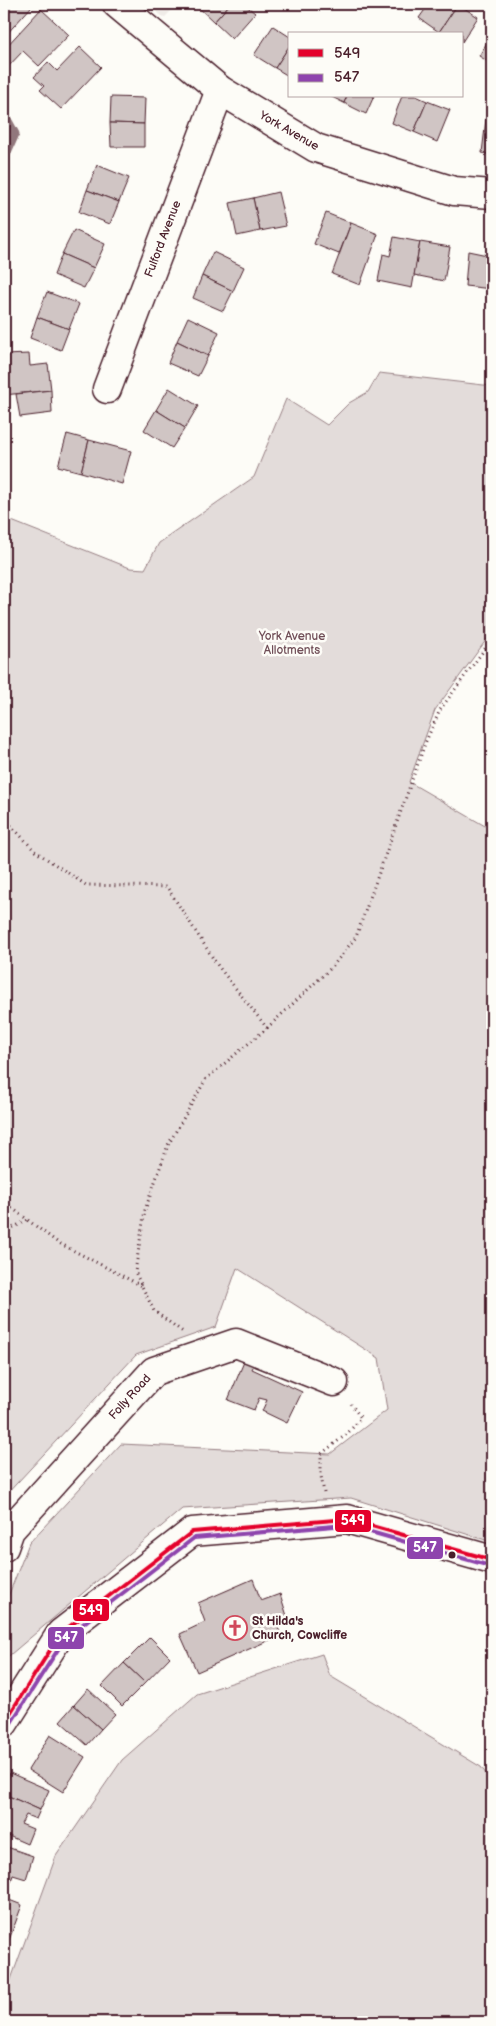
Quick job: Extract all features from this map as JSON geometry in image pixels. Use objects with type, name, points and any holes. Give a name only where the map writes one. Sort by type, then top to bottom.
[{"type":"street","name":"York Avenue","points":[[117,4],[220,90],[316,148],[454,191],[492,194]]},
{"type":"street","name":"Fulford Avenue","points":[[107,389],[220,90]]},
{"type":"street","name":"Folly Road","points":[[4,1547],[10,1530],[154,1371],[236,1343],[334,1382]]},
{"type":"street","points":[[4,1723],[61,1633],[192,1532],[347,1519],[492,1560]]},
{"type":"path","points":[[210,1352],[154,1311],[135,1272],[145,1210],[168,1145],[206,1079],[267,1028],[332,967],[356,937],[426,741],[440,710],[492,638]]},
{"type":"path","points":[[4,818],[35,851],[86,885],[167,887],[218,966],[267,1028]]},
{"type":"path","points":[[4,1202],[57,1242],[142,1286]]},
{"type":"path","points":[[4,1232],[28,1220]]},
{"type":"path","points":[[330,1520],[321,1476],[321,1454],[347,1434],[361,1418],[334,1382]]},
{"type":"shaded area","points":[[148,4],[178,4],[164,18]]},
{"type":"green space","name":"York Avenue Allotments","points":[[379,373],[492,386],[492,632],[435,710],[409,782],[492,830],[492,1542],[351,1498],[182,1509],[4,1660],[4,1607],[29,1543],[121,1444],[330,1454],[387,1410],[379,1358],[237,1268],[216,1327],[136,1355],[4,1497],[4,518],[130,568],[145,569],[159,543],[254,477],[286,399],[327,425],[349,403],[368,392]]},
{"type":"green space","points":[[322,1654],[330,1676],[481,1767],[492,1782],[492,2022],[4,2022],[10,1982],[56,1856],[122,1760],[197,1694]]},
{"type":"building","points":[[4,4],[33,5],[4,37]]},
{"type":"building","points":[[197,4],[230,4],[214,22]]},
{"type":"building","points":[[230,4],[244,4],[255,13],[232,39],[214,22]]},
{"type":"building","points":[[429,4],[458,4],[439,32],[419,18]]},
{"type":"building","points":[[458,4],[478,17],[464,39],[464,32],[439,32]]},
{"type":"building","points":[[41,9],[69,35],[39,66],[23,51],[4,71],[4,49]]},
{"type":"building","points":[[273,26],[288,36],[288,48],[275,68],[254,55]]},
{"type":"building","points":[[492,34],[492,64],[479,56]]},
{"type":"building","points":[[80,47],[101,67],[61,109],[40,90],[44,86],[34,77],[48,62],[57,71]]},
{"type":"building","points":[[288,48],[288,76],[275,68]]},
{"type":"building","points":[[111,97],[145,98],[144,124],[110,123]]},
{"type":"building","points":[[334,98],[346,98],[344,103]]},
{"type":"building","points":[[346,98],[373,98],[366,114],[344,103]]},
{"type":"building","points":[[401,98],[420,98],[427,101],[414,132],[392,123]]},
{"type":"building","points":[[427,101],[450,110],[437,142],[414,132]]},
{"type":"building","points":[[486,119],[492,120],[492,155],[482,153]]},
{"type":"building","points":[[110,123],[144,124],[144,147],[111,147]]},
{"type":"building","points":[[97,165],[129,178],[119,202],[87,190]]},
{"type":"building","points":[[87,190],[119,202],[110,224],[79,212]]},
{"type":"building","points":[[278,192],[286,226],[260,231],[253,198]]},
{"type":"building","points":[[253,198],[260,231],[237,236],[230,203]]},
{"type":"building","points":[[326,213],[351,223],[339,254],[314,244]]},
{"type":"building","points":[[351,223],[378,234],[360,285],[332,274]]},
{"type":"building","points":[[74,230],[105,244],[94,268],[62,254]]},
{"type":"building","points":[[394,237],[420,242],[412,288],[378,281],[383,254],[390,256]]},
{"type":"building","points":[[420,242],[450,247],[444,281],[414,275]]},
{"type":"building","points":[[468,251],[492,256],[492,289],[465,286]]},
{"type":"building","points":[[213,252],[244,267],[233,291],[202,276]]},
{"type":"building","points":[[62,254],[94,268],[84,288],[54,275]]},
{"type":"building","points":[[202,276],[233,291],[223,311],[193,298]]},
{"type":"building","points":[[47,292],[79,304],[69,329],[37,317]]},
{"type":"building","points":[[37,317],[69,329],[61,350],[30,338]]},
{"type":"building","points":[[188,317],[219,332],[208,356],[177,341]]},
{"type":"building","points":[[177,341],[208,356],[198,376],[168,363]]},
{"type":"building","points":[[29,354],[30,366],[48,364],[51,390],[4,395],[4,355]]},
{"type":"building","points":[[169,388],[198,406],[185,428],[156,410]]},
{"type":"building","points":[[51,390],[52,413],[20,417],[16,394]]},
{"type":"building","points":[[156,410],[185,428],[172,448],[144,430]]},
{"type":"building","points":[[67,434],[89,440],[81,472],[58,466]]},
{"type":"building","points":[[89,440],[131,451],[122,484],[81,472]]},
{"type":"building","points":[[246,1357],[256,1361],[252,1369],[302,1392],[287,1423],[262,1411],[267,1400],[259,1398],[254,1410],[228,1400]]},
{"type":"building","name":"St Hilda's Church, Cowcliffe","points":[[253,1579],[261,1601],[280,1594],[287,1616],[275,1620],[281,1635],[197,1672],[180,1634],[205,1622],[198,1603]]},
{"type":"building","points":[[150,1637],[170,1657],[145,1683],[124,1663]]},
{"type":"building","points":[[124,1663],[145,1683],[122,1706],[102,1686]]},
{"type":"building","points":[[88,1689],[115,1714],[101,1729],[74,1705]]},
{"type":"building","points":[[74,1705],[101,1729],[87,1745],[60,1721]]},
{"type":"building","points":[[50,1735],[85,1757],[63,1792],[28,1770]]},
{"type":"building","points":[[10,1773],[49,1790],[40,1810],[4,1794],[4,1788]]},
{"type":"building","points":[[4,1794],[40,1810],[36,1819],[26,1815],[21,1824],[33,1829],[27,1844],[4,1834]]},
{"type":"building","points":[[4,1846],[33,1856],[26,1879],[13,1875],[6,1896],[4,1895]]},
{"type":"building","points":[[4,1898],[22,1905],[9,1940],[4,1938]]},
{"type":"waterway","points":[[4,114],[15,134],[4,159]]},
{"type":"transit line","name":"549","points":[[4,1723],[61,1633],[192,1532],[347,1519],[492,1560]]},
{"type":"transit line","name":"547","points":[[9,1726],[66,1637],[194,1538],[346,1525],[490,1566]]},
{"type":"place","name":"St Hilda's Church, Cowcliffe","points":[[235,1628]]}]
